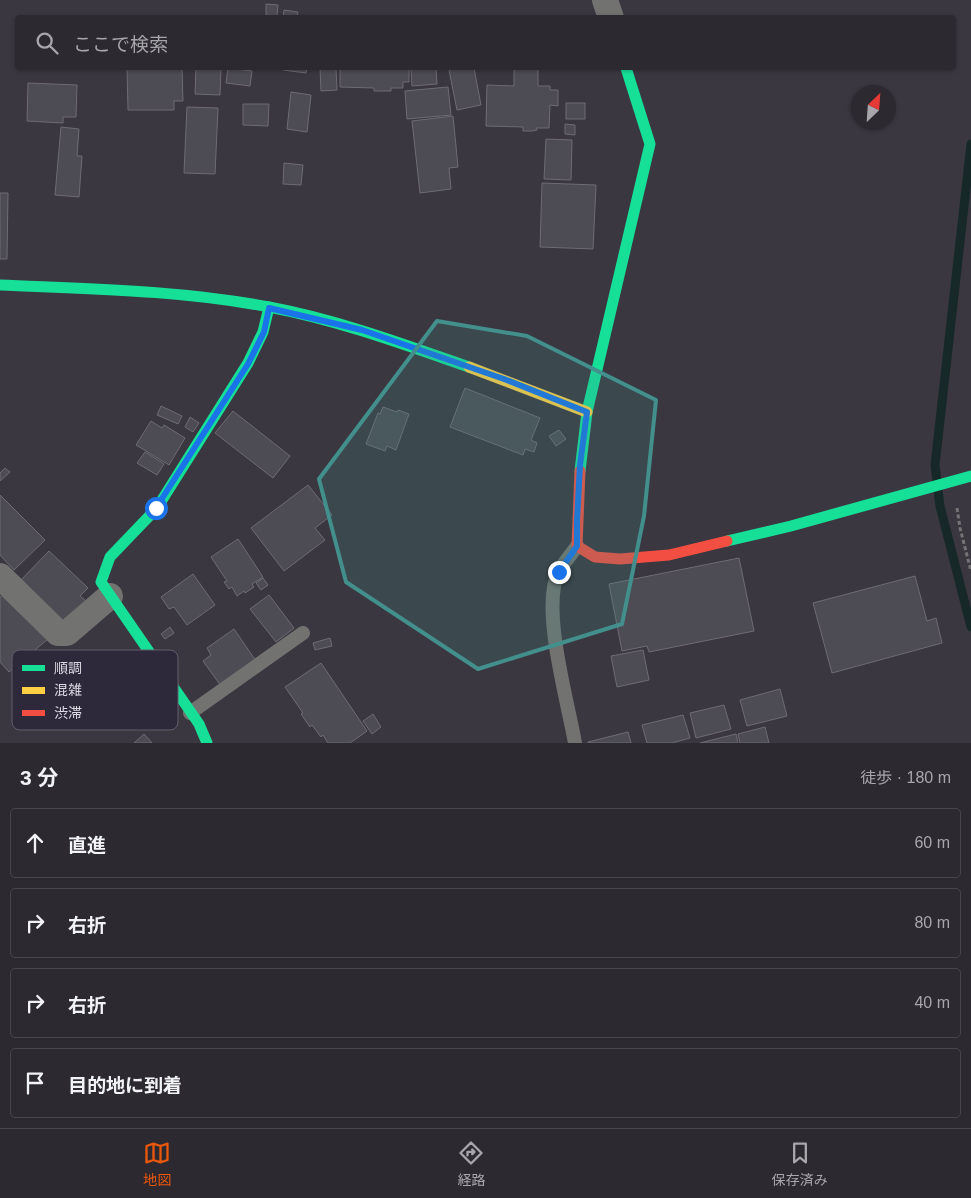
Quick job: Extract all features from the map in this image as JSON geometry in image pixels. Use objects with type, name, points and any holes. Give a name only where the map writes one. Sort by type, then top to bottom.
[{"type":"street","points":[[605,0],[610,15]]},
{"type":"street","points":[[627,70],[650,144],[587,412],[580,465],[577,546],[595,557],[620,559],[669,555],[791,526],[971,476]]},
{"type":"street","points":[[0,285],[7,287],[70,287],[172,293],[269,308],[362,330],[504,379],[587,412]]},
{"type":"street","points":[[147,650],[101,582],[110,557],[156,508],[248,364],[264,332],[269,308]]},
{"type":"street","points":[[0,576],[58,633],[67,633],[110,596]]},
{"type":"street","points":[[178,695],[199,724],[207,743]]},
{"type":"lane","points":[[575,743],[559,665],[552,613],[553,591],[559,572],[577,546]]},
{"type":"lane","points":[[190,713],[303,633]]},
{"type":"path","points":[[954,480],[960,528],[971,571]]},
{"type":"highlighted area","points":[[437,321],[527,336],[656,400],[644,516],[622,624],[478,669],[346,582],[319,479]]},
{"type":"building","points":[[266,4],[278,5],[277,15],[266,15]]},
{"type":"building","points":[[284,10],[298,12],[298,15],[283,15]]},
{"type":"building","points":[[127,70],[182,70],[183,101],[174,101],[174,110],[128,110]]},
{"type":"building","points":[[196,70],[221,70],[220,95],[195,94]]},
{"type":"building","points":[[228,70],[252,71],[250,86],[226,83]]},
{"type":"building","points":[[283,70],[307,70],[306,73]]},
{"type":"building","points":[[320,70],[336,70],[337,90],[321,91]]},
{"type":"building","points":[[340,70],[409,70],[409,82],[403,82],[403,88],[391,88],[391,91],[374,91],[374,88],[340,87]]},
{"type":"building","points":[[411,70],[436,70],[437,84],[412,86]]},
{"type":"building","points":[[449,70],[474,70],[481,105],[457,110]]},
{"type":"building","points":[[514,70],[538,70],[538,86],[550,86],[550,90],[558,90],[558,106],[550,105],[549,128],[523,131],[523,127],[486,126],[487,85],[514,86]]},
{"type":"building","points":[[28,83],[77,85],[76,117],[63,117],[63,123],[27,121]]},
{"type":"building","points":[[448,87],[451,115],[407,119],[405,91]]},
{"type":"building","points":[[291,92],[311,95],[307,132],[287,129]]},
{"type":"building","points":[[566,103],[585,103],[585,119],[566,119]]},
{"type":"building","points":[[243,104],[269,104],[268,126],[243,125]]},
{"type":"building","points":[[187,107],[218,108],[215,174],[184,173]]},
{"type":"building","points":[[453,116],[458,167],[449,168],[451,189],[420,193],[412,121]]},
{"type":"building","points":[[565,124],[575,125],[575,135],[565,134]]},
{"type":"building","points":[[61,127],[79,129],[77,156],[82,156],[79,197],[55,195]]},
{"type":"building","points":[[546,139],[572,140],[571,180],[544,179]]},
{"type":"building","points":[[284,163],[303,165],[301,185],[283,184]]},
{"type":"building","points":[[542,183],[596,185],[593,249],[540,247]]},
{"type":"building","points":[[0,193],[8,193],[7,259],[0,259]]},
{"type":"building","points":[[465,388],[540,418],[531,440],[537,443],[534,452],[525,449],[523,455],[450,427]]},
{"type":"building","points":[[161,406],[182,416],[178,424],[157,415]]},
{"type":"building","points":[[383,407],[409,414],[396,450],[387,446],[385,451],[366,444],[378,413],[380,414]]},
{"type":"building","points":[[233,411],[290,456],[273,478],[215,433]]},
{"type":"building","points":[[190,417],[199,423],[193,432],[185,427]]},
{"type":"building","points":[[151,421],[162,428],[164,425],[185,438],[169,465],[136,445]]},
{"type":"building","points":[[559,430],[566,439],[556,446],[549,436]]},
{"type":"building","points":[[145,452],[164,464],[157,475],[137,463]]},
{"type":"building","points":[[5,468],[10,472],[0,481],[0,473]]},
{"type":"building","points":[[308,485],[332,515],[315,528],[325,540],[284,571],[251,528]]},
{"type":"building","points":[[0,495],[45,540],[14,570],[0,555]]},
{"type":"building","points":[[238,539],[263,577],[252,584],[254,587],[237,596],[232,587],[229,589],[224,582],[227,581],[211,557]]},
{"type":"building","points":[[49,551],[88,588],[80,596],[86,601],[64,624],[20,581]]},
{"type":"building","points":[[739,558],[754,631],[649,652],[647,646],[622,651],[609,584]]},
{"type":"building","points":[[193,574],[215,605],[187,625],[174,607],[169,609],[161,597]]},
{"type":"building","points":[[915,576],[927,621],[936,618],[942,643],[832,673],[813,603]]},
{"type":"building","points":[[263,578],[268,585],[261,590],[256,583]]},
{"type":"building","points":[[7,591],[48,639],[35,650],[12,650],[12,669],[9,672],[0,662],[0,597]]},
{"type":"building","points":[[269,595],[294,628],[276,642],[250,609]]},
{"type":"building","points":[[170,627],[174,633],[165,639],[161,634]]},
{"type":"building","points":[[234,629],[256,661],[221,686],[203,661],[211,655],[207,648]]},
{"type":"building","points":[[330,638],[332,646],[315,650],[313,643]]},
{"type":"building","points":[[643,650],[649,680],[617,687],[611,656]]},
{"type":"building","points":[[321,663],[367,731],[350,743],[328,743],[323,735],[321,737],[312,725],[310,727],[285,687]]},
{"type":"building","points":[[780,689],[787,716],[747,726],[740,700]]},
{"type":"building","points":[[724,705],[731,729],[696,738],[690,713]]},
{"type":"building","points":[[373,714],[381,727],[372,734],[363,721]]},
{"type":"building","points":[[683,715],[690,738],[672,743],[647,743],[642,725]]},
{"type":"building","points":[[765,727],[769,743],[740,743],[738,734]]},
{"type":"building","points":[[628,732],[631,743],[588,743],[588,742]]},
{"type":"building","points":[[144,734],[152,743],[134,743]]},
{"type":"building","points":[[736,734],[738,743],[700,743]]},
{"type":"waterway","points":[[971,144],[935,465],[940,506],[971,627]]},
{"type":"traffic: fast","points":[[580,471],[587,412],[650,144],[627,70]]},
{"type":"traffic: fast","points":[[0,285],[101,289],[236,301],[295,312],[345,326],[469,367]]},
{"type":"traffic: fast","points":[[148,650],[101,582],[110,557],[157,508],[248,363],[263,332],[269,307]]},
{"type":"traffic: fast","points":[[727,541],[791,526],[971,476]]},
{"type":"traffic: fast","points":[[178,694],[199,724],[207,743]]},
{"type":"traffic: slow","points":[[469,367],[587,412]]},
{"type":"traffic: jam","points":[[580,471],[577,546],[595,557],[620,559],[669,555],[727,541]]},
{"type":"route","points":[[156,508],[248,364],[264,332],[269,308],[362,330],[504,379],[587,412],[580,465],[577,546],[559,572]]}]
